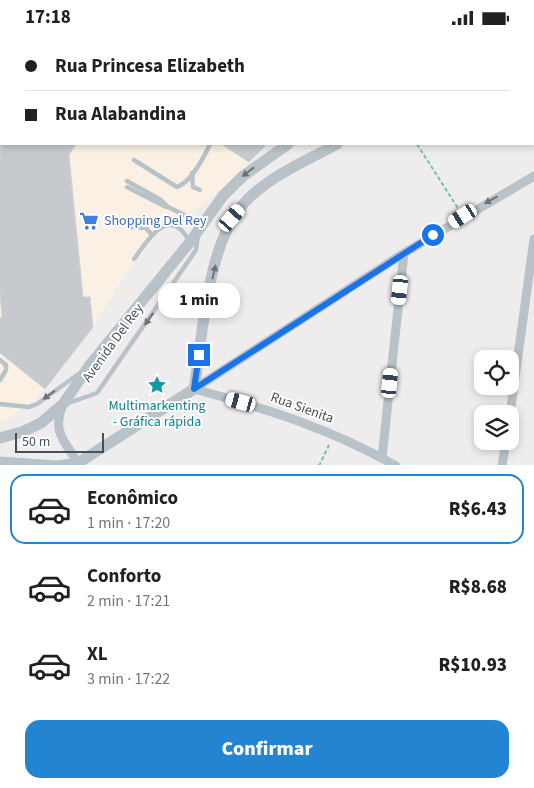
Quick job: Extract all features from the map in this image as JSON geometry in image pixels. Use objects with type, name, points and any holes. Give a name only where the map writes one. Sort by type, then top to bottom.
[{"type":"street","name":"Avenida Del Rey","points":[[0,438],[22,432],[41,423],[63,404],[89,366],[190,242],[223,196],[243,176],[287,145]]},
{"type":"street","points":[[194,389],[210,288],[220,246],[232,218],[247,200],[273,179],[335,145]]},
{"type":"street","points":[[0,462],[57,465],[79,464],[404,253],[463,216],[534,176]]},
{"type":"street","points":[[511,405],[534,239]]},
{"type":"street","points":[[382,457],[404,253]]},
{"type":"street","name":"Rua Sienita","points":[[194,389],[272,410],[334,434],[396,465]]},
{"type":"street","points":[[63,404],[58,417],[58,428],[66,447],[79,464]]},
{"type":"street","points":[[502,465],[504,450]]},
{"type":"lane","points":[[134,160],[176,187],[183,184],[192,173],[209,145]]},
{"type":"lane","points":[[192,173],[193,187],[200,190]]},
{"type":"lane","points":[[127,181],[161,200],[168,207]]},
{"type":"lane","points":[[127,187],[156,203],[168,207],[201,227]]},
{"type":"lane","points":[[134,259],[160,227],[169,224],[180,229],[190,242]]},
{"type":"lane","points":[[130,227],[140,226],[146,228],[152,235]]},
{"type":"lane","name":"Avenida Del Rey","points":[[63,404],[97,393],[196,250],[201,227]]},
{"type":"lane","points":[[0,360],[6,365],[0,380]]},
{"type":"lane","points":[[0,405],[30,407],[37,404],[89,366]]},
{"type":"path","points":[[418,145],[463,216]]},
{"type":"path","points":[[319,465],[334,434]]},
{"type":"shaded area","name":"Shopping Del Rey","points":[[0,145],[266,145],[250,163],[196,211],[160,230],[128,270],[93,327],[45,389],[36,399],[3,422],[0,422]]},
{"type":"building","points":[[0,145],[75,145],[69,155],[83,297],[90,297],[93,327],[45,389],[0,353],[0,318],[2,317],[0,294]]},
{"type":"building","points":[[223,145],[266,145],[249,162]]},
{"type":"place","name":"Shopping Del Rey","points":[[89,221]]},
{"type":"place","name":"Multimarkenting - Gráfica rápida","points":[[157,385]]},
{"type":"route","points":[[199,355],[194,389],[433,235]]}]
